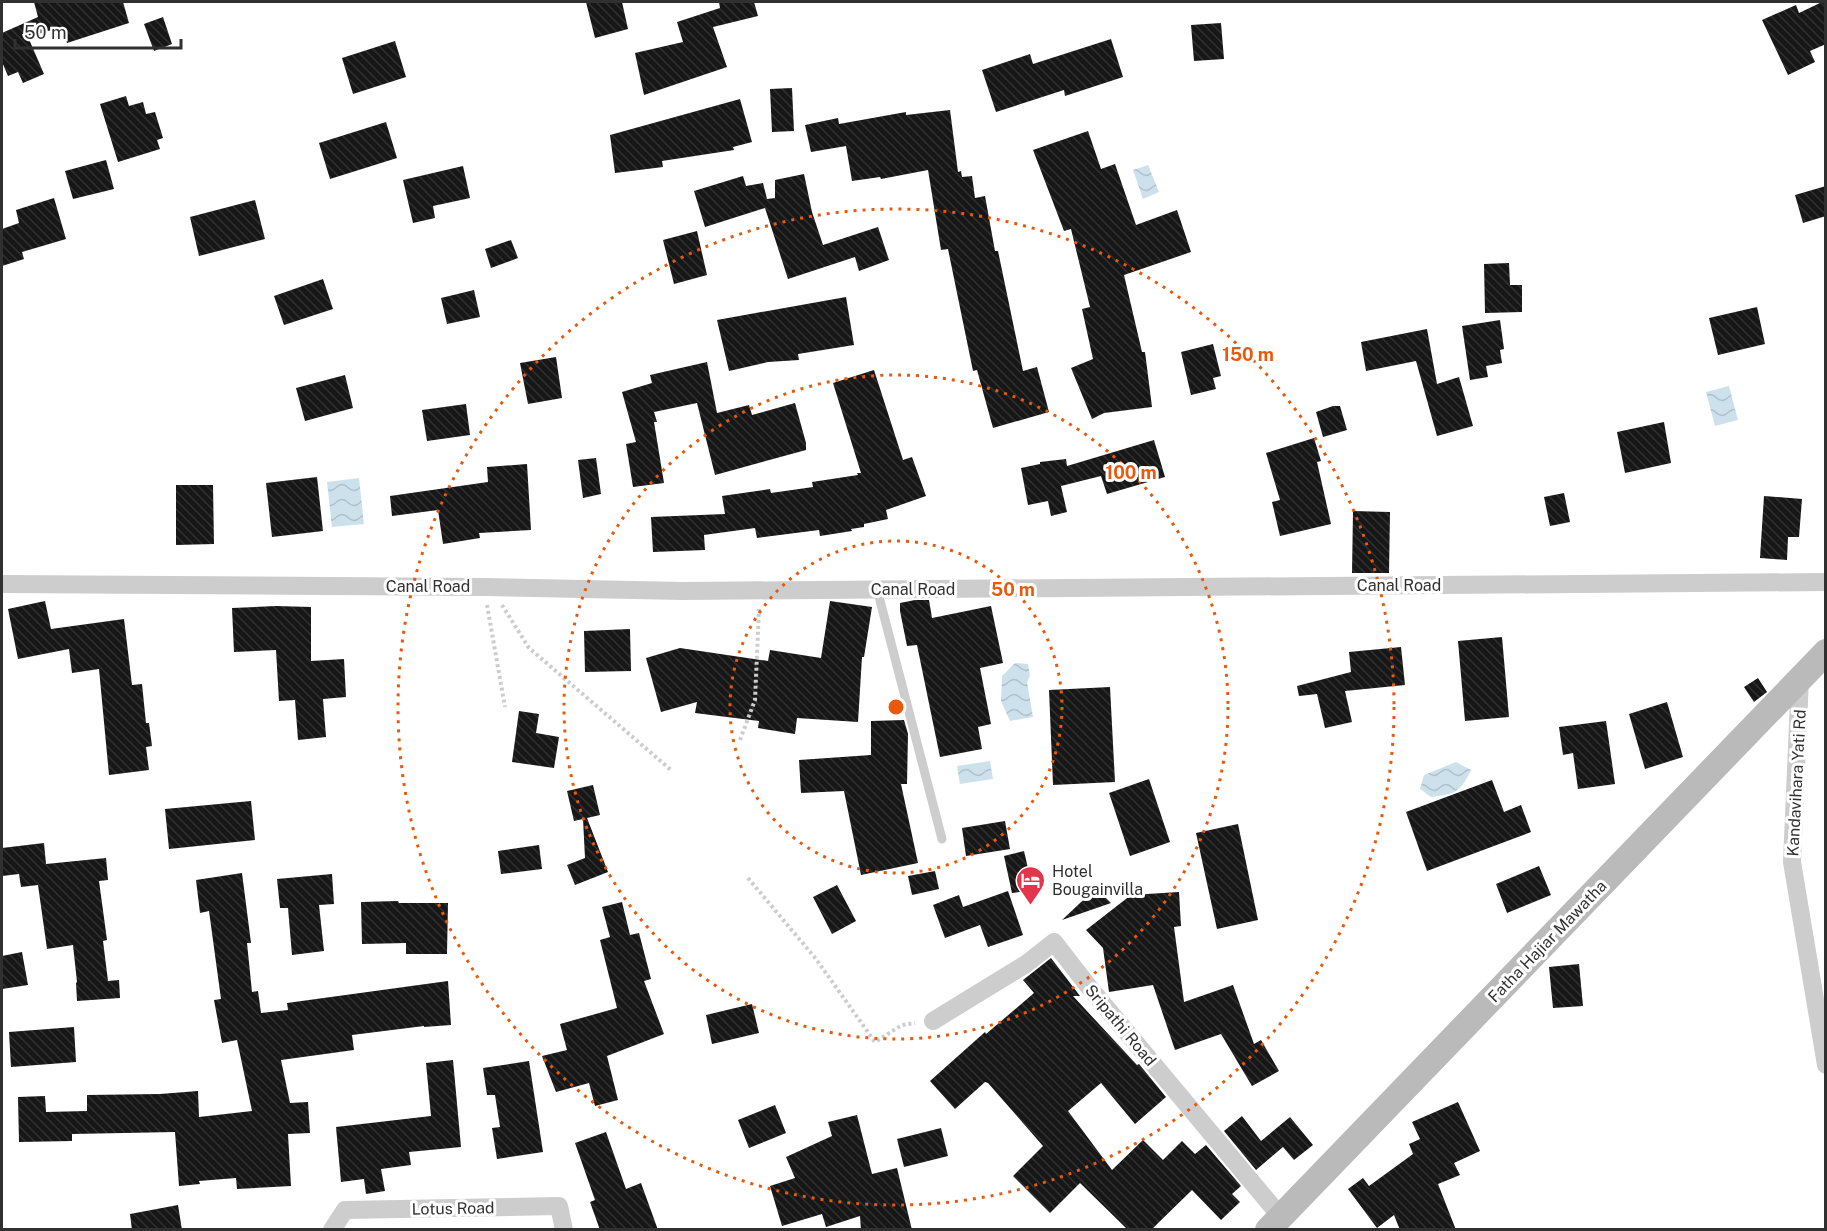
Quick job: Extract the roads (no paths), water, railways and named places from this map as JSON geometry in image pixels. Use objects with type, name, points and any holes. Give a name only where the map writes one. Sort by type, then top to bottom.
[{"type":"street","name":"Canal Road","points":[[2,584],[486,596],[759,590],[1826,582]]},
{"type":"street","name":"Fatha Hajiar Mawatha","points":[[1275,1223],[1826,652]]},
{"type":"street","name":"Kandavihara Yati Rd","points":[[1800,678],[1792,862],[1826,1065]]},
{"type":"street","name":"Sripathi Road","points":[[933,1021],[1026,964],[1054,942],[1275,1223]]},
{"type":"street","name":"Lotus Road","points":[[333,1230],[345,1210],[559,1206],[564,1230]]},
{"type":"lane","points":[[877,589],[942,839]]},
{"type":"water","points":[[1148,165],[1159,192],[1143,199],[1133,170]]},
{"type":"water","points":[[1729,386],[1738,420],[1715,426],[1706,392]]},
{"type":"water","points":[[359,478],[364,524],[332,527],[327,482]]},
{"type":"water","points":[[1015,663],[1028,664],[1030,676],[1027,682],[1033,717],[1010,721],[1001,701],[1002,676]]},
{"type":"water","points":[[990,761],[993,779],[960,784],[957,766]]},
{"type":"water","points":[[1456,762],[1471,770],[1456,791],[1431,797],[1420,789],[1424,775]]},
{"type":"place","name":"Hotel Bougainvilla","points":[[1031,906]]}]
